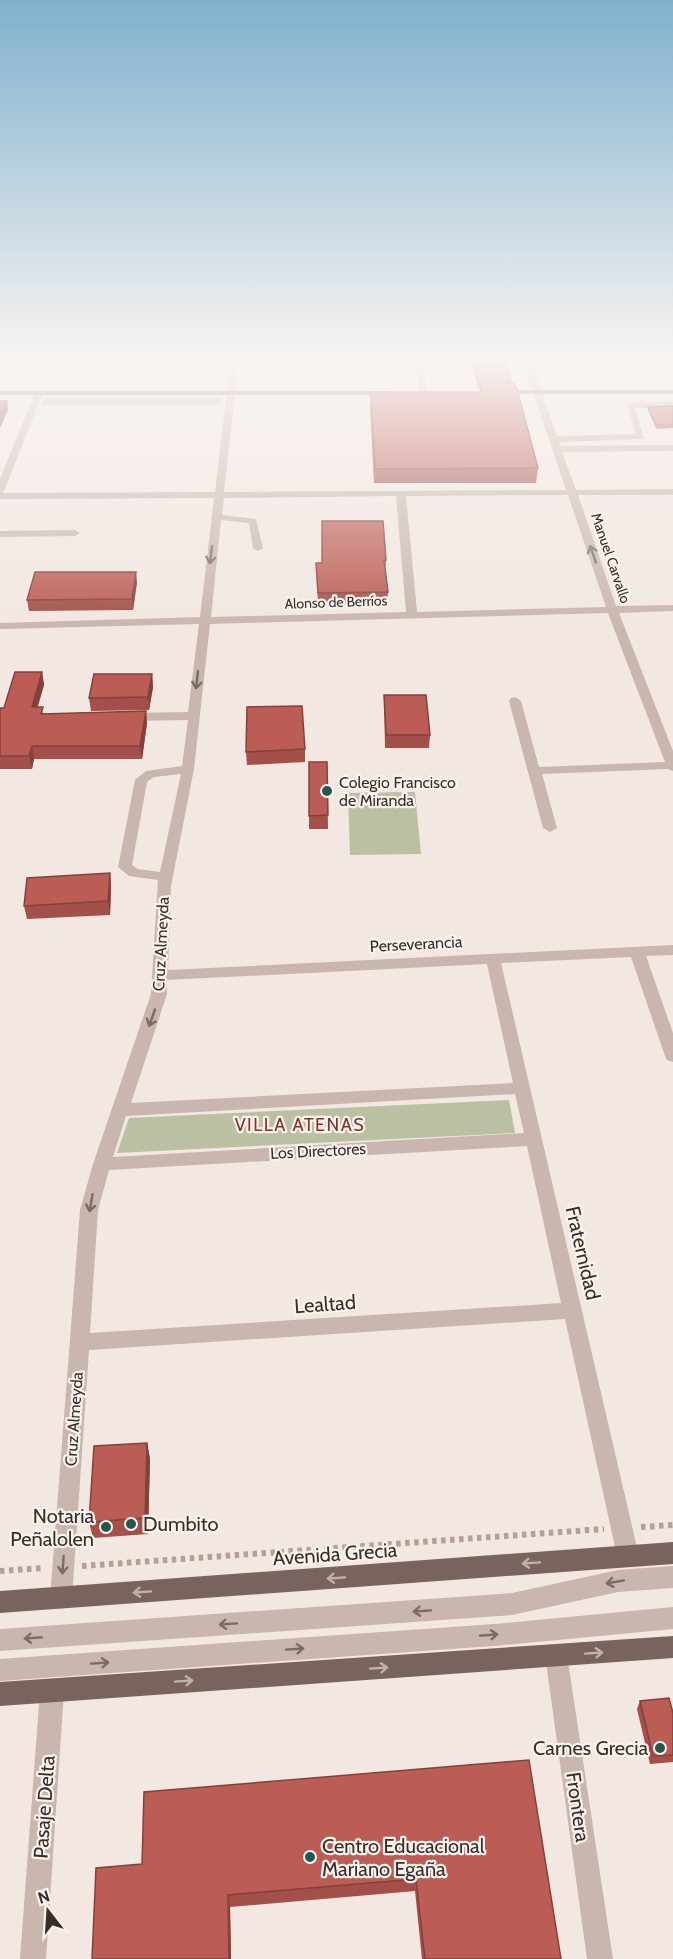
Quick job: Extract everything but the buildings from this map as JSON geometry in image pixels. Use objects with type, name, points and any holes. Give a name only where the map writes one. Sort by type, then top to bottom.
[{"type":"main road","name":"Avenida Grecia","points":[[0,1602],[673,1553]]},
{"type":"main road","points":[[0,1694],[673,1647]]},
{"type":"street","points":[[0,491],[17,448]]},
{"type":"street","name":"Cruz Almeyda","points":[[61,1598],[87,1232],[93,1190],[155,1010],[161,975],[165,877],[188,769],[224,448]]},
{"type":"street","points":[[557,449],[624,448]]},
{"type":"street","name":"Manuel Carvallo","points":[[557,449],[612,609],[673,766]]},
{"type":"street","points":[[0,496],[673,492]]},
{"type":"street","points":[[401,494],[412,614]]},
{"type":"street","points":[[216,518],[253,521],[258,548]]},
{"type":"street","points":[[0,534],[75,533]]},
{"type":"street","name":"Alonso de Berríos","points":[[0,626],[673,608]]},
{"type":"street","points":[[515,701],[550,828]]},
{"type":"street","points":[[113,717],[194,716]]},
{"type":"street","points":[[534,771],[673,766]]},
{"type":"street","points":[[165,877],[134,873],[125,867],[141,780],[150,774],[188,769]]},
{"type":"street","name":"Perseverancia","points":[[161,975],[673,950]]},
{"type":"street","points":[[637,952],[673,1056]]},
{"type":"street","name":"Fraternidad","points":[[493,959],[628,1556]]},
{"type":"street","points":[[120,1110],[523,1088]]},
{"type":"street","name":"Los Directores","points":[[102,1164],[534,1139]]},
{"type":"street","name":"Lealtad","points":[[79,1342],[573,1310]]},
{"type":"street","points":[[0,1640],[512,1604],[618,1581],[673,1577]]},
{"type":"street","points":[[0,1670],[494,1635],[673,1618]]},
{"type":"street","name":"Frontera","points":[[556,1655],[600,1959]]},
{"type":"street","name":"Pasaje Delta","points":[[33,1959],[52,1690]]},
{"type":"path","points":[[0,1571],[673,1525]]},
{"type":"green space","points":[[415,792],[421,854],[350,855],[348,793]]},
{"type":"green space","points":[[509,1100],[515,1133],[117,1153],[129,1118]]},
{"type":"place","name":"Colegio Francisco de Miranda","points":[[327,791]]},
{"type":"place","name":"Dumbito","points":[[131,1524]]},
{"type":"place","name":"Notaria Peñalolen","points":[[106,1527]]},
{"type":"place","name":"Carnes Grecia","points":[[660,1748]]},
{"type":"place","name":"Centro Educacional Mariano Egaña","points":[[310,1857]]},
{"type":"district","name":"VILLA ATENAS","points":[[300,1125]]}]
